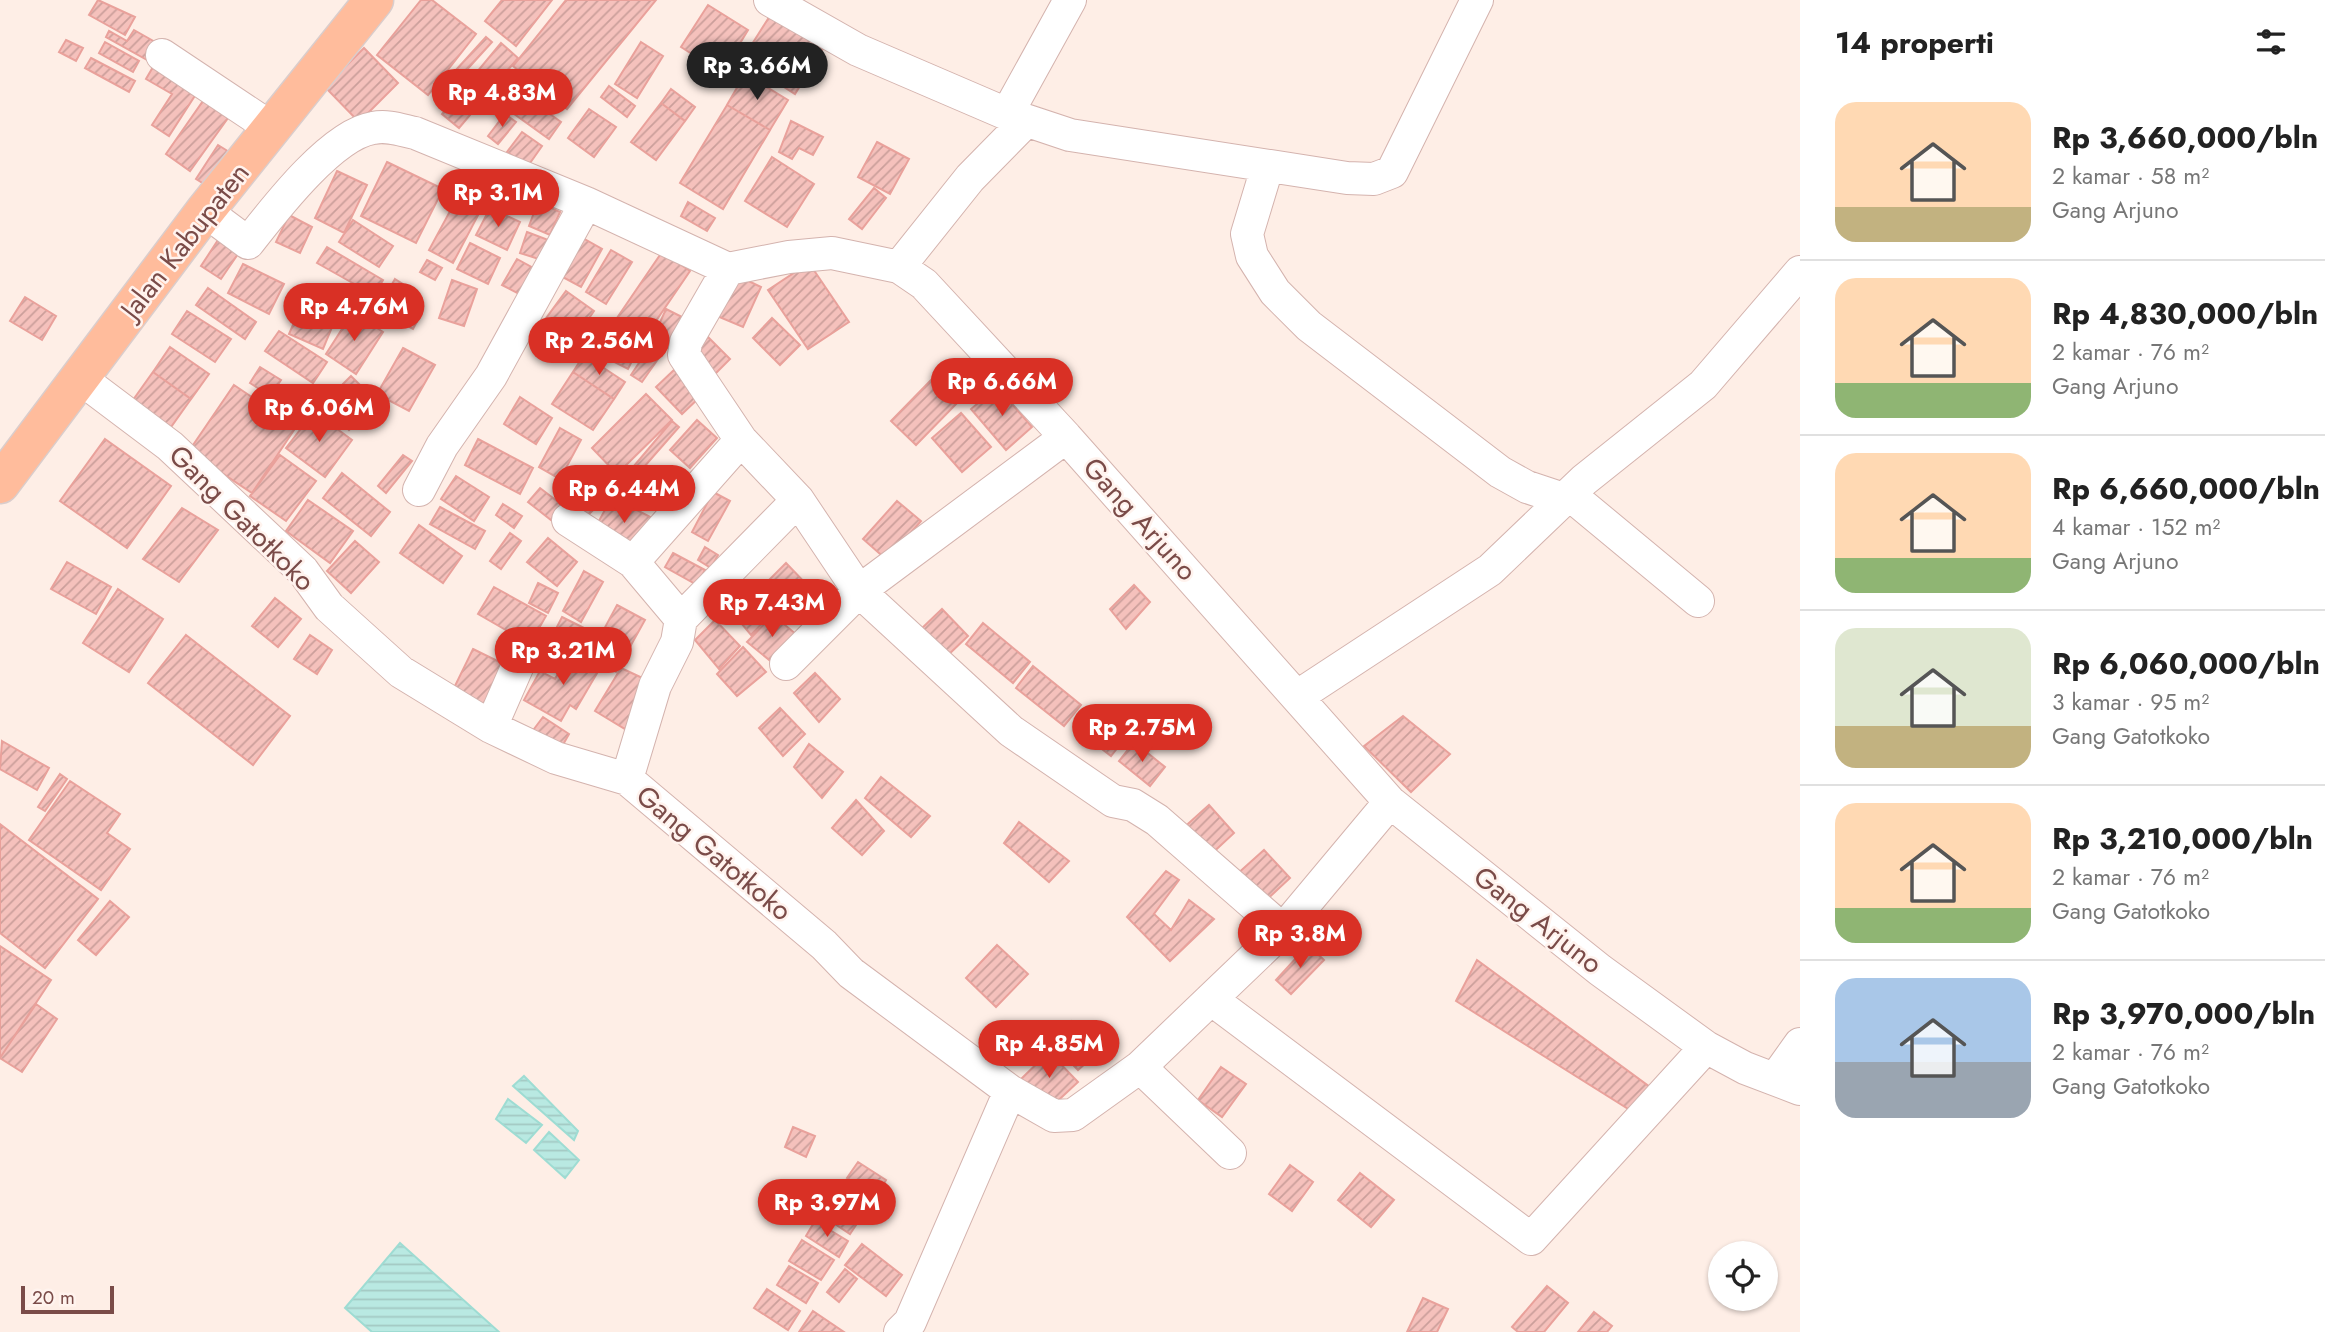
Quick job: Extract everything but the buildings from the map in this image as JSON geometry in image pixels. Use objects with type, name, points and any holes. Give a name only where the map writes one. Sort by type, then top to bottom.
[{"type":"main road","name":"Jalan Kabupaten","points":[[0,484],[205,211],[374,0]]},
{"type":"street","points":[[770,0],[858,50],[1017,117],[1070,135],[1267,167],[1374,179],[1392,172],[1466,4]]},
{"type":"street","points":[[899,267],[1017,117],[1070,0]]},
{"type":"street","points":[[162,55],[273,129]]},
{"type":"street","points":[[205,211],[248,243],[308,172],[345,141],[363,130],[389,127],[415,133],[586,203],[729,269],[686,342],[684,355],[741,440],[798,500],[859,591],[1011,731],[1112,801],[1133,805],[1157,820],[1283,930]]},
{"type":"street","points":[[1267,167],[1247,234],[1252,256],[1275,292],[1309,326],[1500,472],[1527,487],[1566,497],[1698,601]]},
{"type":"street","points":[[419,490],[442,446],[491,376],[586,203]]},
{"type":"street","name":"Gang Arjuno","points":[[729,269],[789,257],[832,253],[899,267],[924,285],[1066,437],[1390,802],[1600,970],[1706,1047],[1788,1084]]},
{"type":"street","points":[[1298,696],[1490,570],[1566,497],[1703,385],[1800,272]]},
{"type":"street","name":"Gang Gatotkoko","points":[[81,379],[170,446],[303,571],[329,607],[401,672],[491,727],[556,758],[626,779],[824,945],[851,974],[1010,1091],[1054,1116],[1073,1115],[1140,1067],[1283,930],[1390,802]]},
{"type":"street","points":[[786,664],[859,591],[1066,437]]},
{"type":"street","points":[[633,562],[741,440]]},
{"type":"street","points":[[626,779],[655,686],[677,642],[681,619],[798,500]]},
{"type":"street","points":[[568,520],[633,562],[681,619]]},
{"type":"street","points":[[491,727],[522,656]]},
{"type":"street","points":[[1211,999],[1531,1239],[1706,1047]]},
{"type":"street","points":[[1788,1084],[1800,1044]]},
{"type":"street","points":[[1140,1067],[1230,1153]]},
{"type":"street","points":[[900,1332],[909,1322],[1010,1091]]},
{"type":"water","points":[[524,1076],[578,1131],[574,1140],[513,1086]]},
{"type":"water","points":[[508,1099],[542,1125],[526,1143],[496,1119]]},
{"type":"water","points":[[549,1132],[579,1160],[565,1178],[534,1150]]},
{"type":"water","points":[[400,1243],[499,1332],[372,1332],[345,1308]]}]
